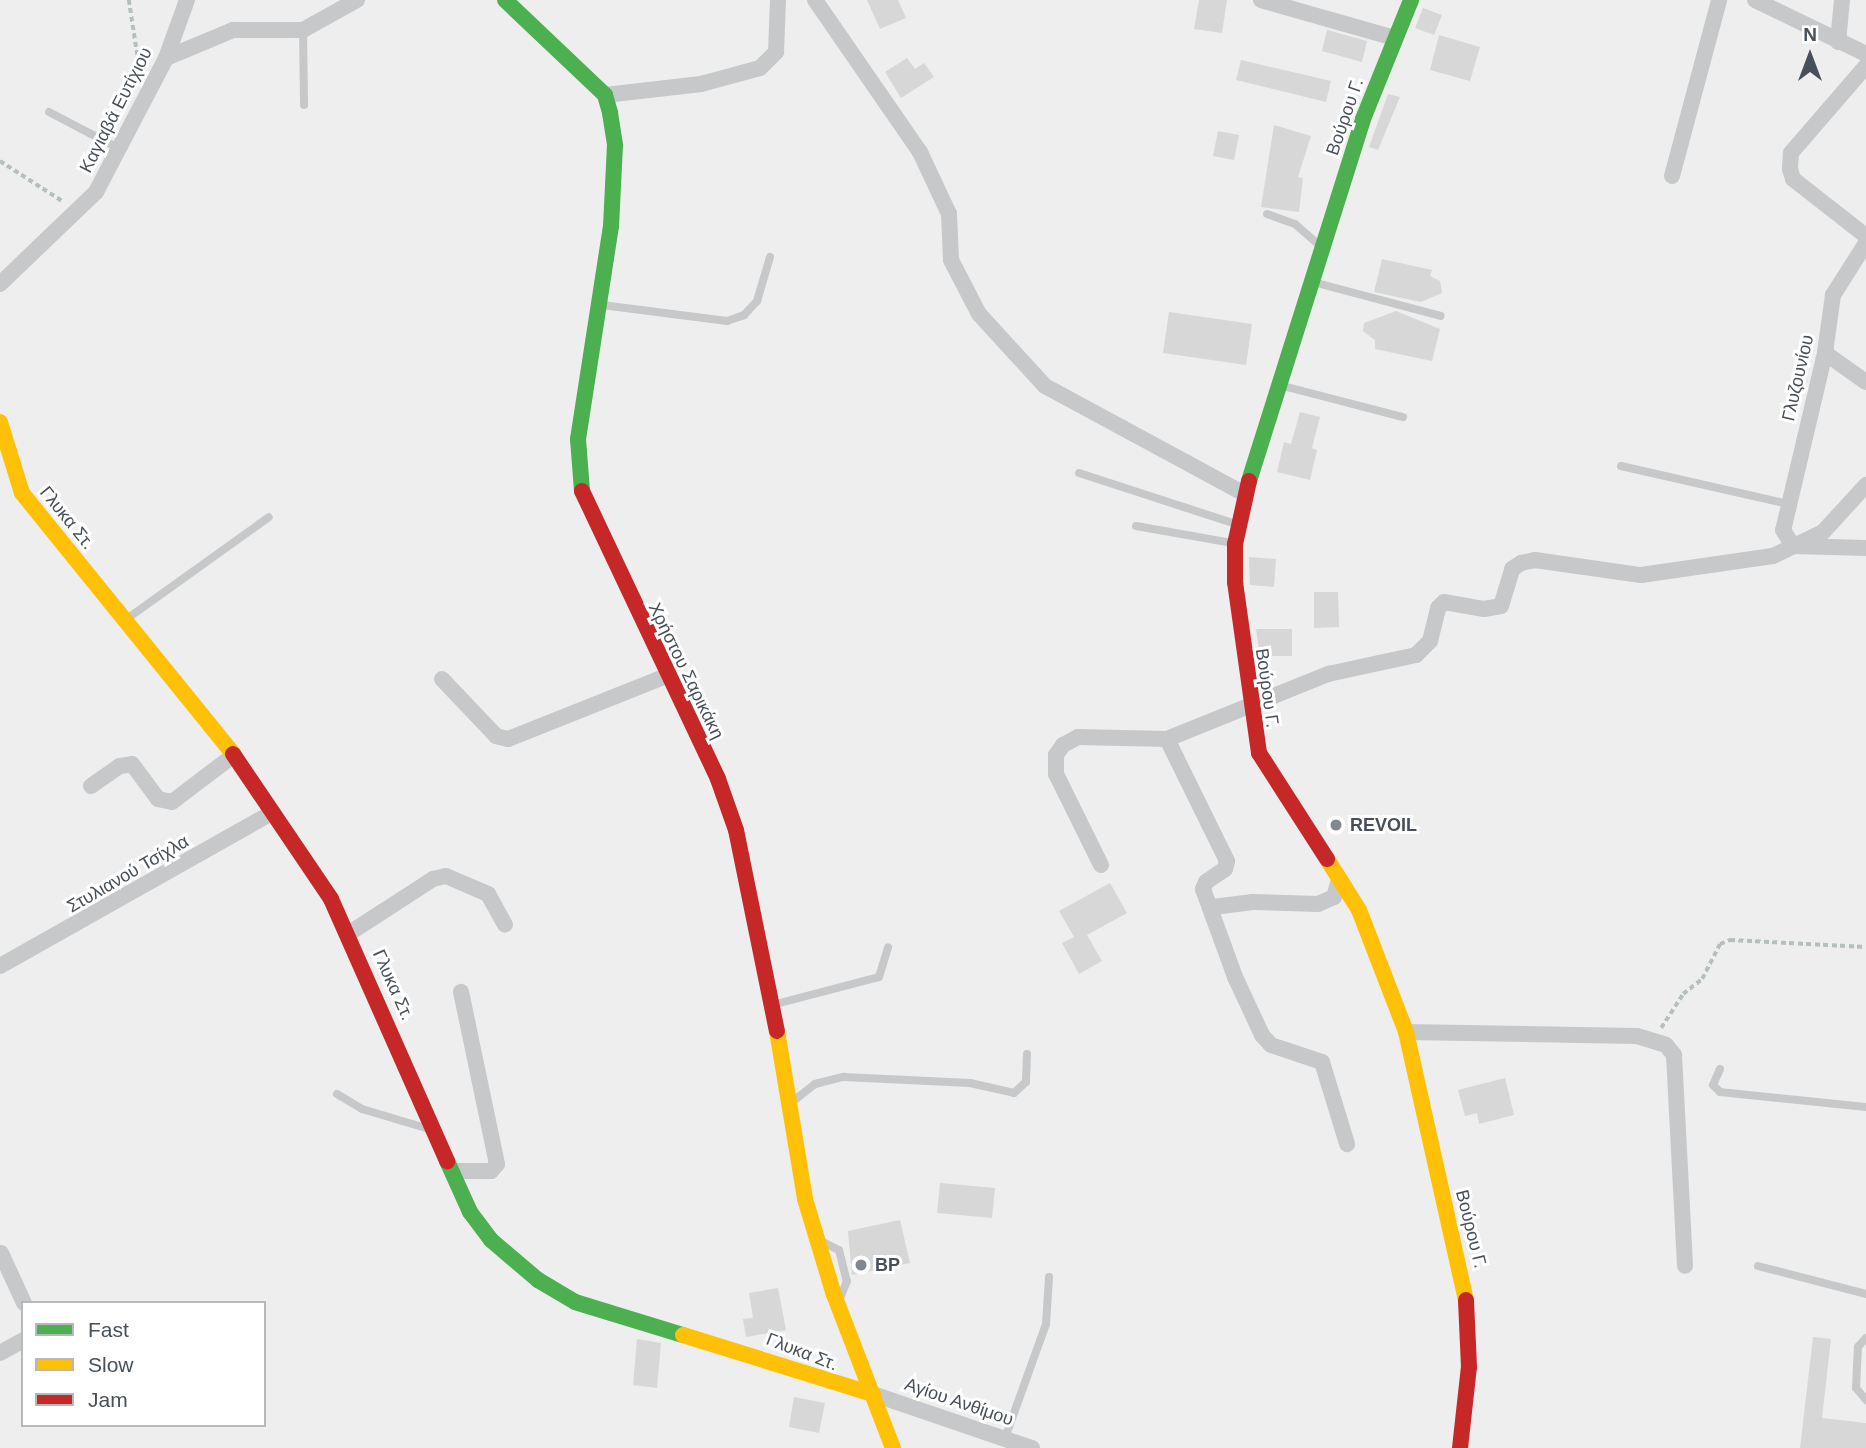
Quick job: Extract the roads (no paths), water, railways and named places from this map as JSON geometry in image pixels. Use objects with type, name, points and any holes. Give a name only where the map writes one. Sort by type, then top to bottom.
[{"type":"street","name":"Καγιαβά Ευτίχιου","points":[[0,285],[76,212],[100,184],[148,84],[166,58],[187,0]]},
{"type":"street","points":[[166,58],[233,30],[303,30],[357,0]]},
{"type":"street","points":[[505,0],[605,95],[701,84],[760,68],[776,52],[778,0]]},
{"type":"street","points":[[815,0],[920,152],[950,214],[951,260],[979,314],[1045,386],[1245,494]]},
{"type":"street","points":[[1261,0],[1394,38]]},
{"type":"street","name":"Βούρου Γ.","points":[[1411,0],[1363,119],[1245,494],[1235,544],[1254,737],[1266,768],[1339,879],[1376,945],[1406,1032],[1465,1289],[1469,1367],[1460,1448]]},
{"type":"street","points":[[1672,176],[1719,0]]},
{"type":"street","points":[[1755,0],[1866,54]]},
{"type":"street","points":[[1838,42],[1842,0]]},
{"type":"street","points":[[1866,66],[1791,153],[1793,179],[1866,236]]},
{"type":"street","name":"Χρήστου Σαρικάκη","points":[[605,95],[615,162],[611,226],[596,304],[578,439],[582,491],[666,676],[718,779],[736,830],[773,1005],[805,1199],[838,1304],[893,1448]]},
{"type":"street","name":"Γλυζουνίου","points":[[1793,546],[1783,530],[1825,353],[1837,284],[1866,243]]},
{"type":"street","points":[[1825,353],[1866,382]]},
{"type":"street","name":"Γλυκα Στ.","points":[[0,422],[8,436],[22,493],[234,755],[311,866],[348,934],[470,1212],[491,1240],[564,1297],[873,1394]]},
{"type":"street","points":[[1101,865],[1056,774],[1056,755],[1063,745],[1078,737],[1167,739],[1328,674],[1416,655],[1430,641],[1438,608],[1444,602],[1484,609],[1501,606],[1512,569],[1535,559],[1641,575],[1773,556],[1823,532],[1866,485]]},
{"type":"street","points":[[1793,546],[1866,548]]},
{"type":"street","points":[[442,680],[496,736],[508,739],[666,676]]},
{"type":"street","points":[[1167,739],[1227,861],[1225,869],[1204,885],[1235,976],[1262,1035],[1283,1052],[1322,1062],[1347,1144]]},
{"type":"street","points":[[91,786],[120,765],[132,764],[158,799],[172,802],[234,755]]},
{"type":"street","name":"Στυλιανού Τσίχλα","points":[[0,966],[273,812]]},
{"type":"street","points":[[348,934],[433,879],[446,876],[488,894],[505,925]]},
{"type":"street","points":[[1213,907],[1253,902],[1318,904],[1334,897],[1339,879]]},
{"type":"street","points":[[452,1171],[491,1171],[497,1164],[461,992]]},
{"type":"street","points":[[1406,1032],[1655,1039],[1674,1055],[1685,1266]]},
{"type":"street","points":[[1,1253],[23,1301]]},
{"type":"street","points":[[0,1353],[21,1341]]},
{"type":"street","name":"Αγίου Ανθίμου","points":[[873,1394],[1032,1448]]},
{"type":"lane","points":[[303,30],[304,105]]},
{"type":"lane","points":[[49,112],[118,148]]},
{"type":"lane","points":[[1267,214],[1295,225],[1323,249]]},
{"type":"lane","points":[[596,304],[727,321],[744,315],[757,301],[770,257]]},
{"type":"lane","points":[[1313,282],[1441,316]]},
{"type":"lane","points":[[1280,385],[1403,417]]},
{"type":"lane","points":[[1620,466],[1788,504]]},
{"type":"lane","points":[[1079,473],[1239,525]]},
{"type":"lane","points":[[125,620],[269,517]]},
{"type":"lane","points":[[1136,526],[1235,544]]},
{"type":"lane","points":[[773,1005],[858,986],[879,977],[888,947]]},
{"type":"lane","points":[[790,1104],[815,1084],[844,1077],[970,1083],[1014,1093],[1026,1082],[1027,1054]]},
{"type":"lane","points":[[1720,1069],[1713,1085],[1720,1092],[1866,1107]]},
{"type":"lane","points":[[337,1094],[362,1110],[432,1129]]},
{"type":"lane","points":[[1758,1266],[1866,1294]]},
{"type":"lane","points":[[1005,1438],[1046,1324],[1049,1277]]},
{"type":"lane","points":[[1866,1338],[1858,1347],[1856,1388],[1866,1400]]},
{"type":"place","name":"REVOIL","points":[[1336,825]]},
{"type":"place","name":"BP","points":[[861,1265]]}]
